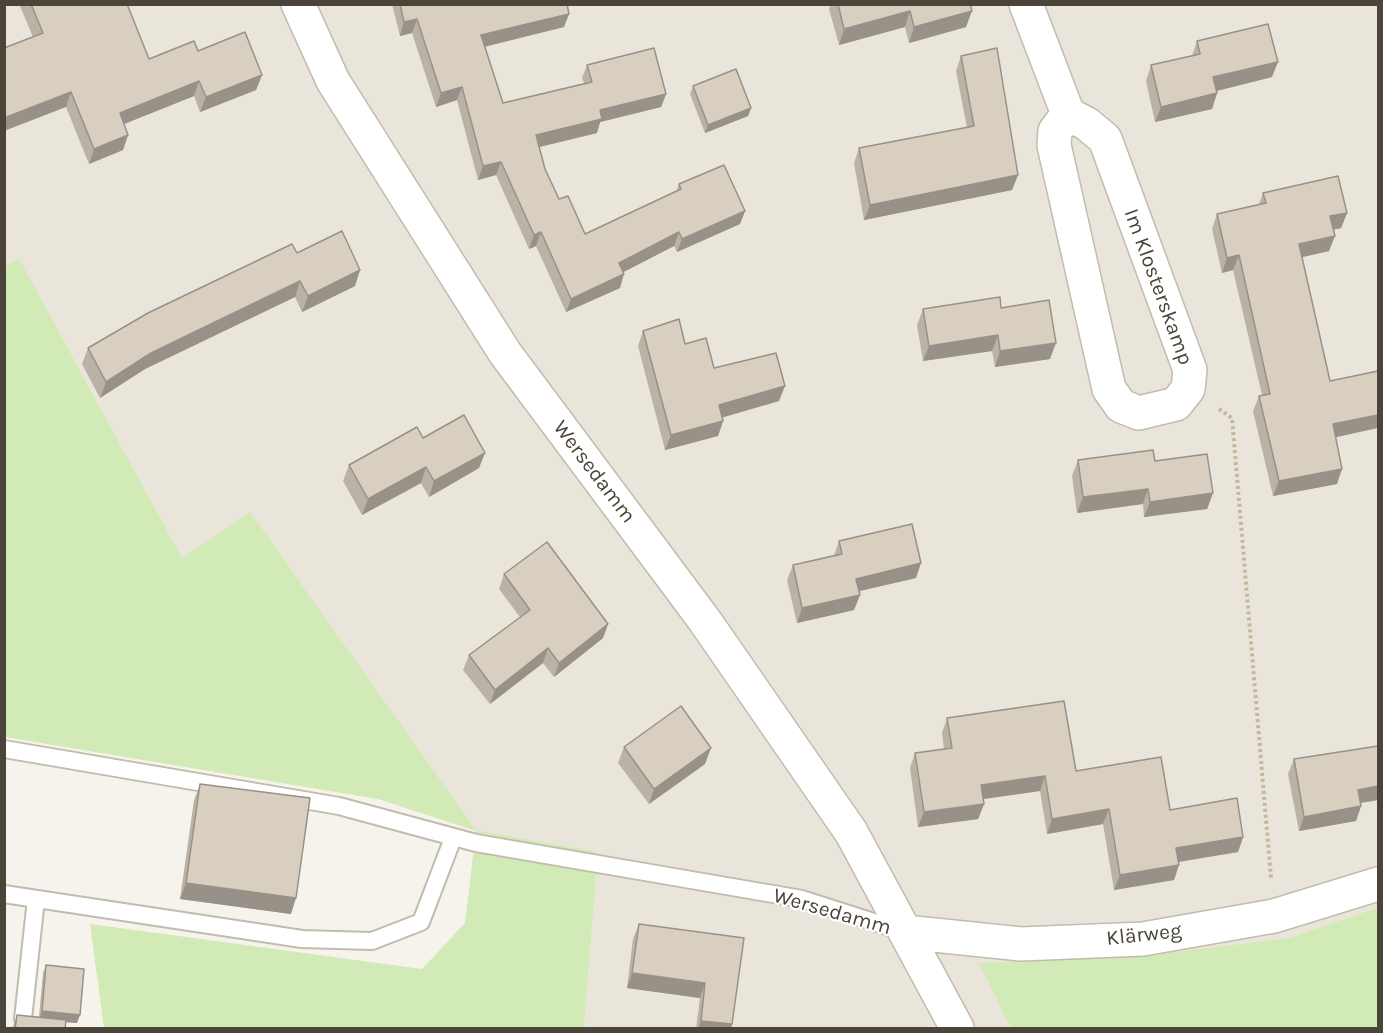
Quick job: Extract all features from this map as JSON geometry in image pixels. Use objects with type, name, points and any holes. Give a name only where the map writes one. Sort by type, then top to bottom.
[{"type":"street","name":"Wersedamm","points":[[298,4],[333,81],[505,353],[725,650],[851,832],[957,1029]]},
{"type":"street","points":[[1026,4],[1068,114]]},
{"type":"street","name":"Im Klosterskamp","points":[[1068,114],[1087,124],[1105,139],[1190,370],[1188,388],[1176,404],[1138,413],[1121,406],[1109,388],[1054,146],[1055,131],[1068,114]]},
{"type":"street","name":"Klärweg","points":[[905,932],[1021,944],[1143,939],[1274,916],[1378,884]]},
{"type":"lane","name":"Wersedamm","points":[[4,749],[339,806],[476,843],[802,899],[905,932]]},
{"type":"lane","points":[[4,894],[302,939],[372,941],[422,922],[453,838]]},
{"type":"lane","points":[[23,1019],[36,899]]},
{"type":"path","points":[[1188,388],[1232,418],[1274,916]]},
{"type":"shaded area","points":[[4,5],[1378,5],[1378,1028],[584,1028],[598,852],[476,830],[250,513],[182,558],[19,258],[5,266]]},
{"type":"green space","points":[[19,258],[182,558],[250,512],[476,830],[598,852],[584,1028],[104,1028],[90,924],[422,969],[465,923],[476,831],[378,799],[5,737],[4,266]]},
{"type":"green space","points":[[1378,908],[1378,1028],[1011,1028],[979,963],[1145,956],[1289,938]]},
{"type":"building","points":[[31,4],[127,4],[149,59],[194,41],[198,51],[245,32],[262,75],[206,97],[199,81],[120,113],[128,135],[94,149],[71,92],[4,118],[4,48],[43,33]]},
{"type":"building","points":[[400,4],[567,4],[569,14],[481,35],[503,103],[592,82],[587,65],[654,48],[666,94],[600,110],[602,119],[536,135],[545,169],[559,199],[568,196],[585,234],[681,189],[679,184],[724,165],[745,211],[682,239],[679,232],[619,263],[624,274],[571,299],[541,232],[534,235],[501,162],[483,166],[462,87],[441,93],[417,19],[404,22]]},
{"type":"building","points":[[838,4],[970,4],[972,11],[914,27],[910,11],[844,29]]},
{"type":"building","points":[[1268,24],[1278,62],[1213,77],[1217,93],[1161,107],[1151,65],[1200,54],[1197,41]]},
{"type":"building","points":[[997,48],[1018,175],[870,205],[859,148],[974,126],[961,56]]},
{"type":"building","points":[[736,69],[751,108],[708,125],[693,86]]},
{"type":"building","points":[[1338,176],[1347,213],[1330,216],[1335,236],[1299,244],[1330,381],[1378,371],[1378,415],[1333,424],[1342,469],[1279,481],[1259,396],[1270,394],[1239,255],[1227,258],[1217,214],[1266,203],[1263,193]]},
{"type":"building","points":[[342,231],[360,270],[308,296],[300,281],[151,353],[106,382],[88,348],[148,313],[292,244],[297,253]]},
{"type":"building","points":[[1000,297],[1001,308],[1049,300],[1056,343],[1000,351],[998,335],[929,346],[923,309]]},
{"type":"building","points":[[679,319],[685,344],[706,338],[714,368],[776,353],[785,386],[719,405],[723,421],[671,435],[643,331]]},
{"type":"building","points":[[464,415],[485,453],[434,481],[426,467],[368,499],[349,465],[417,427],[423,438]]},
{"type":"building","points":[[1153,450],[1155,461],[1207,454],[1213,493],[1150,502],[1148,489],[1083,497],[1078,460]]},
{"type":"building","points":[[912,524],[921,563],[856,579],[860,595],[802,608],[793,565],[842,554],[839,541]]},
{"type":"building","points":[[547,542],[608,624],[559,663],[548,648],[495,690],[469,655],[530,610],[504,574]]},
{"type":"building","points":[[1064,701],[1076,771],[1161,757],[1170,810],[1237,798],[1243,837],[1176,848],[1179,865],[1120,875],[1109,809],[1052,819],[1045,776],[981,785],[984,804],[924,812],[915,753],[952,748],[947,718]]},
{"type":"building","points":[[681,706],[711,748],[654,789],[624,747]]},
{"type":"building","points":[[1378,746],[1378,786],[1358,790],[1361,806],[1304,817],[1294,759]]},
{"type":"building","points":[[200,784],[310,798],[296,898],[186,883]]},
{"type":"building","points":[[639,924],[744,938],[732,1024],[701,1021],[705,983],[632,973]]},
{"type":"building","points":[[46,965],[84,969],[80,1015],[42,1011]]},
{"type":"building","points":[[17,1015],[66,1020],[65,1029],[15,1029]]}]
